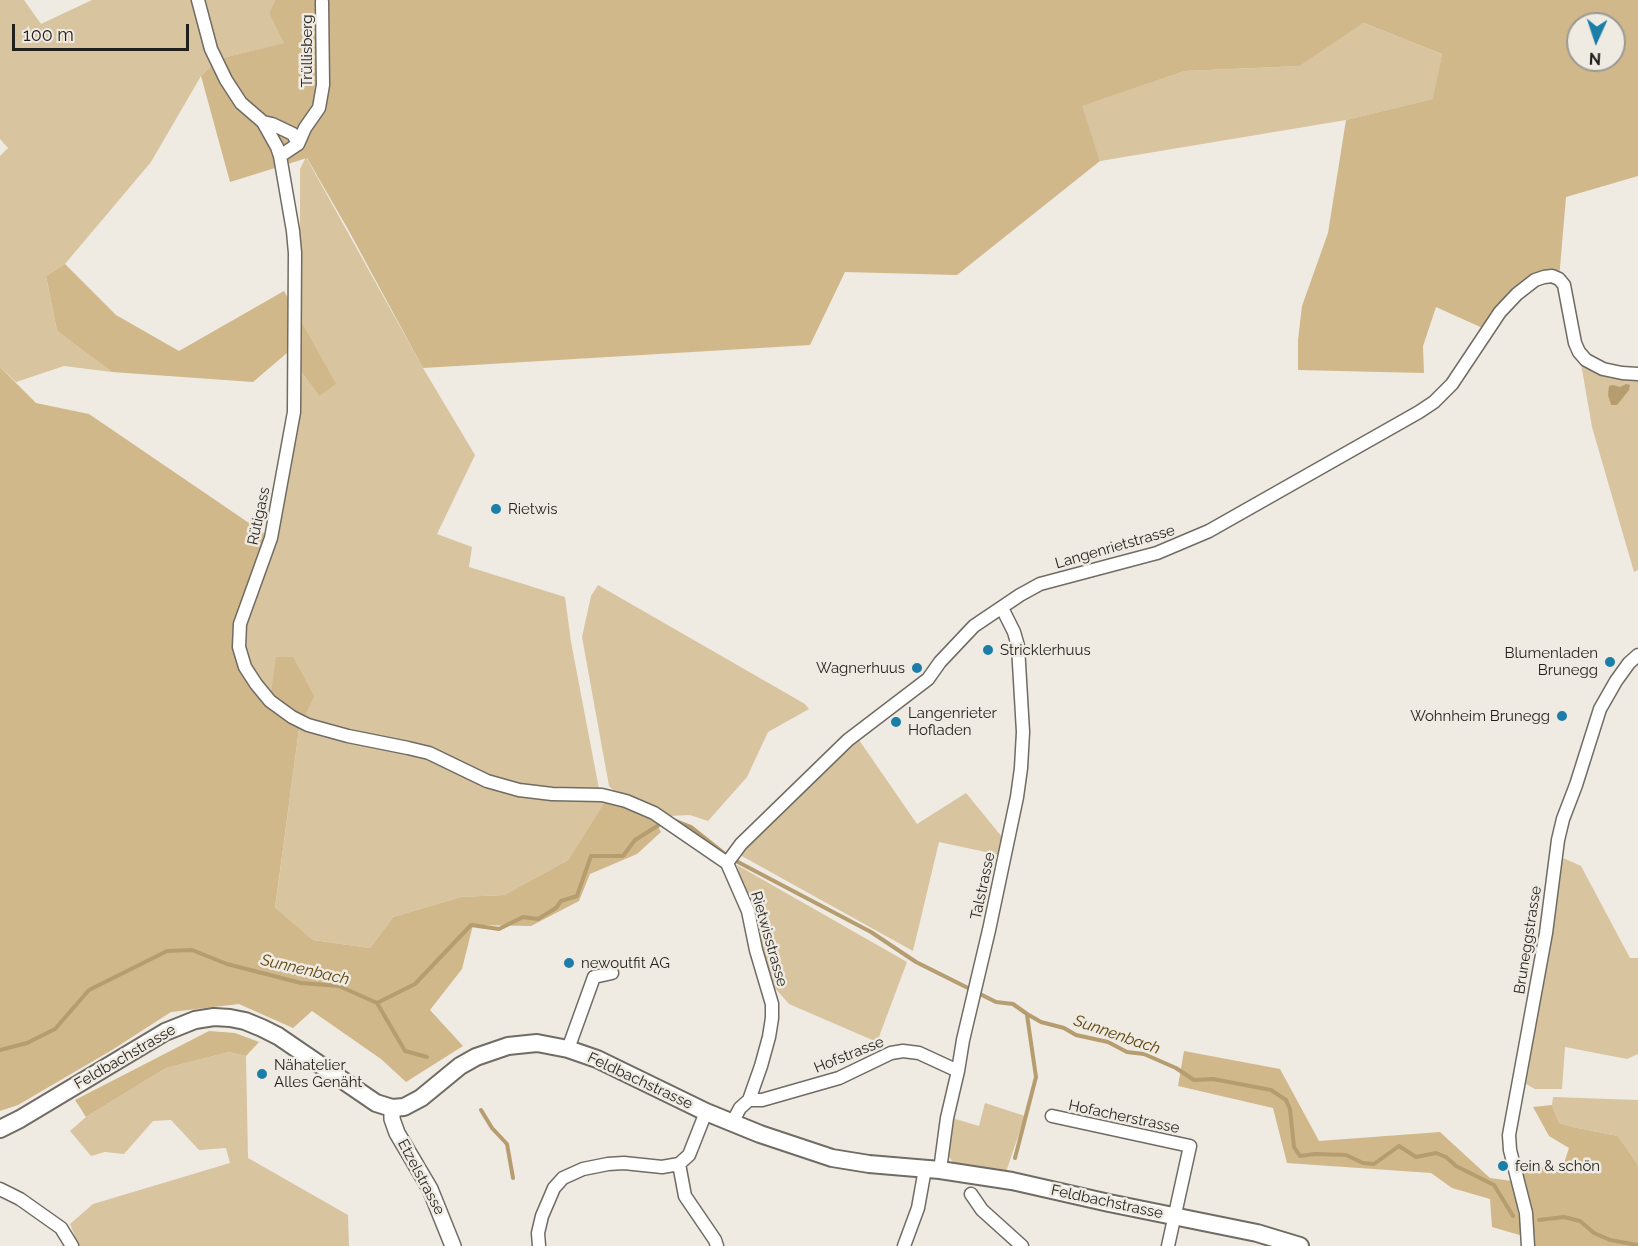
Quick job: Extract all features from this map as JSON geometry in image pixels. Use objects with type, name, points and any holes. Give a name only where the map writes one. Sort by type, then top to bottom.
[{"type":"main road","name":"Feldbachstrasse","points":[[0,1128],[20,1119],[165,1032],[195,1020],[214,1017],[230,1018],[262,1028],[278,1036],[376,1103],[392,1108],[404,1107],[412,1103],[460,1066],[476,1057],[508,1046],[537,1043],[568,1049],[608,1064],[732,1123],[832,1158],[1012,1180],[1174,1217],[1257,1233],[1300,1246]]},
{"type":"street","name":"Rütigass","points":[[198,0],[211,49],[226,80],[241,103],[262,122],[277,147],[290,206],[295,253],[293,426],[271,538],[240,624],[239,647],[245,667],[270,700],[292,717],[308,724],[348,736],[429,753],[487,781],[519,790],[552,794],[602,795],[626,801],[654,813],[727,863]]},
{"type":"street","name":"Trüllisberg","points":[[280,156],[298,144],[304,128],[319,108],[324,57],[322,2]]},
{"type":"street","points":[[262,122],[272,124],[292,134],[298,144]]},
{"type":"street","name":"Langenrietstrasse","points":[[727,863],[741,844],[848,740],[927,679],[967,632],[1040,584],[1144,557],[1190,540],[1228,521],[1419,412],[1434,402],[1452,384],[1495,319],[1531,282],[1548,276],[1559,279],[1566,288],[1574,337],[1579,352],[1590,363],[1604,369],[1638,374]]},
{"type":"street","name":"Talstrasse","points":[[904,1246],[933,1170],[947,1118],[1017,796],[1023,744],[1018,643],[1002,608]]},
{"type":"street","name":"Bruneggstrasse","points":[[1528,1246],[1526,1213],[1510,1150],[1509,1135],[1546,933],[1558,840],[1600,710],[1623,671],[1638,655]]},
{"type":"street","name":"Rietwisstrasse","points":[[727,863],[748,910],[756,950],[772,1004],[769,1037],[750,1100],[740,1108],[732,1123]]},
{"type":"street","points":[[568,1049],[594,977],[612,973]]},
{"type":"street","name":"Hofstrasse","points":[[750,1100],[762,1100],[839,1078],[891,1053],[919,1053],[958,1071]]},
{"type":"street","name":"Etzelstrasse","points":[[392,1108],[392,1119],[397,1132],[430,1189],[453,1246]]},
{"type":"street","points":[[539,1246],[538,1233],[542,1216],[556,1184],[567,1175],[608,1164],[624,1163],[662,1167],[679,1164],[689,1155],[706,1112]]},
{"type":"street","name":"Hofacherstrasse","points":[[1052,1116],[1190,1146],[1174,1217]]},
{"type":"street","points":[[679,1164],[685,1196],[717,1246]]},
{"type":"street","points":[[0,1189],[20,1199],[61,1228],[72,1246]]},
{"type":"street","points":[[970,1194],[982,1210],[1022,1246]]},
{"type":"street","points":[[1168,1246],[1174,1217]]},
{"type":"shaded area","points":[[0,0],[24,0],[41,24],[92,0],[275,0],[269,13],[285,43],[218,59],[201,76],[151,162],[65,264],[46,276],[57,331],[112,372],[64,366],[16,382],[0,367],[0,156],[8,148],[0,139]]},
{"type":"shaded area","points":[[275,0],[1638,0],[1638,176],[1566,197],[1559,279],[1539,278],[1487,330],[1436,307],[1423,346],[1424,373],[1298,370],[1298,340],[1302,306],[1328,233],[1346,120],[1433,99],[1442,54],[1364,23],[1300,66],[1185,71],[1082,106],[1100,161],[957,275],[845,272],[810,345],[423,368],[307,158],[230,182],[201,76],[218,59],[284,43],[269,13]]},
{"type":"shaded area","points":[[1364,23],[1442,54],[1434,99],[1346,120],[1100,161],[1081,106],[1185,71],[1300,66]]},
{"type":"shaded area","points":[[306,157],[423,368],[475,455],[437,534],[472,547],[469,567],[565,597],[571,642],[599,789],[594,791],[531,790],[269,708],[241,676],[245,667],[239,647],[285,487],[301,406],[301,372],[319,396],[300,319],[300,169]]},
{"type":"shaded area","points":[[65,264],[116,315],[179,351],[284,291],[336,384],[319,396],[287,353],[253,382],[112,372],[57,331],[46,276]]},
{"type":"shaded area","points":[[1579,352],[1583,356],[1638,374],[1638,570],[1634,572],[1592,427]]},
{"type":"shaded area","points":[[0,367],[36,403],[89,414],[271,538],[239,632],[241,675],[269,708],[276,657],[293,657],[314,696],[299,729],[275,908],[313,940],[370,948],[393,917],[461,897],[504,895],[568,860],[607,798],[653,818],[661,832],[637,854],[590,874],[579,901],[531,926],[473,925],[462,969],[430,1010],[463,1046],[406,1082],[381,1059],[312,1011],[293,1028],[239,1004],[171,1012],[112,1050],[18,1105],[0,1111]]},
{"type":"shaded area","points":[[1630,385],[1629,390],[1617,405],[1611,405],[1608,395],[1609,386],[1620,387]]},
{"type":"shaded area","points":[[598,585],[805,704],[809,709],[768,732],[747,777],[708,821],[690,815],[667,816],[639,800],[615,792],[609,786],[582,637],[591,596]]},
{"type":"shaded area","points":[[299,729],[401,749],[441,762],[489,785],[607,798],[568,860],[504,895],[461,897],[393,917],[370,948],[313,940],[275,909]]},
{"type":"shaded area","points":[[859,740],[917,824],[966,793],[1002,837],[1000,855],[939,842],[913,951],[740,855],[743,849]]},
{"type":"shaded area","points":[[1563,858],[1581,866],[1630,958],[1638,958],[1638,1054],[1627,1059],[1565,1047],[1562,1089],[1535,1089],[1526,1084]]},
{"type":"shaded area","points":[[737,865],[907,962],[877,1042],[789,1004],[774,987]]},
{"type":"shaded area","points":[[209,1031],[235,1033],[259,1042],[246,1056],[229,1052],[166,1068],[86,1117],[75,1100]]},
{"type":"shaded area","points":[[1184,1051],[1280,1069],[1319,1141],[1440,1132],[1490,1178],[1512,1181],[1523,1236],[1492,1227],[1490,1199],[1452,1188],[1431,1173],[1287,1163],[1273,1108],[1178,1086]]},
{"type":"shaded area","points":[[229,1052],[246,1056],[248,1158],[348,1215],[349,1246],[79,1246],[70,1224],[93,1204],[230,1163],[226,1148],[199,1150],[171,1120],[153,1121],[124,1154],[105,1152],[91,1156],[70,1131],[86,1117],[166,1068]]},
{"type":"shaded area","points":[[1553,1097],[1638,1100],[1638,1165],[1618,1136],[1559,1123],[1552,1105]]},
{"type":"shaded area","points":[[985,1103],[1025,1116],[1006,1172],[954,1164],[948,1155],[952,1118],[979,1126]]},
{"type":"shaded area","points":[[1552,1105],[1559,1123],[1618,1136],[1638,1165],[1638,1246],[1528,1246],[1518,1179],[1531,1164],[1561,1172],[1569,1148],[1549,1136],[1533,1107]]},
{"type":"waterway","name":"Sunnenbach","points":[[676,821],[691,827],[725,854]]},
{"type":"waterway","name":"Sunnenbach","points":[[0,1050],[27,1043],[55,1029],[89,990],[167,951],[192,950],[227,964],[301,983],[339,986],[377,1003],[415,984],[471,925],[499,929],[523,917],[538,919],[556,908],[561,901],[577,896],[591,856],[623,856],[635,840],[662,823]]},
{"type":"waterway","name":"Sunnenbach","points":[[736,861],[871,932],[916,962],[996,1002],[1013,1004],[1041,1022],[1064,1028],[1076,1035],[1108,1042],[1127,1052],[1144,1054],[1176,1068],[1194,1080],[1213,1079],[1271,1090],[1286,1100],[1290,1109],[1294,1147],[1300,1156],[1346,1155],[1363,1163],[1374,1164],[1399,1146],[1416,1157],[1436,1153],[1494,1185],[1513,1216]]},
{"type":"waterway","points":[[377,1003],[405,1051],[427,1057]]},
{"type":"waterway","points":[[1015,1158],[1036,1077],[1027,1015]]},
{"type":"waterway","points":[[481,1110],[492,1128],[507,1144],[513,1178]]},
{"type":"waterway","name":"Sunnenbach","points":[[1539,1220],[1564,1217],[1580,1221],[1594,1233],[1610,1240],[1638,1245]]},
{"type":"place","name":"Rietwis","points":[[496,509]]},
{"type":"place","name":"Stricklerhuus","points":[[988,650]]},
{"type":"place","name":"Blumenladen Brunegg","points":[[1610,662]]},
{"type":"place","name":"Wagnerhuus","points":[[917,668]]},
{"type":"place","name":"Wohnheim Brunegg","points":[[1562,716]]},
{"type":"place","name":"Langenrieter Hofladen","points":[[896,722]]},
{"type":"place","name":"newoutfit AG","points":[[569,963]]},
{"type":"place","name":"Nähatelier Alles Genäht","points":[[262,1074]]},
{"type":"place","name":"fein & schön","points":[[1503,1166]]}]
